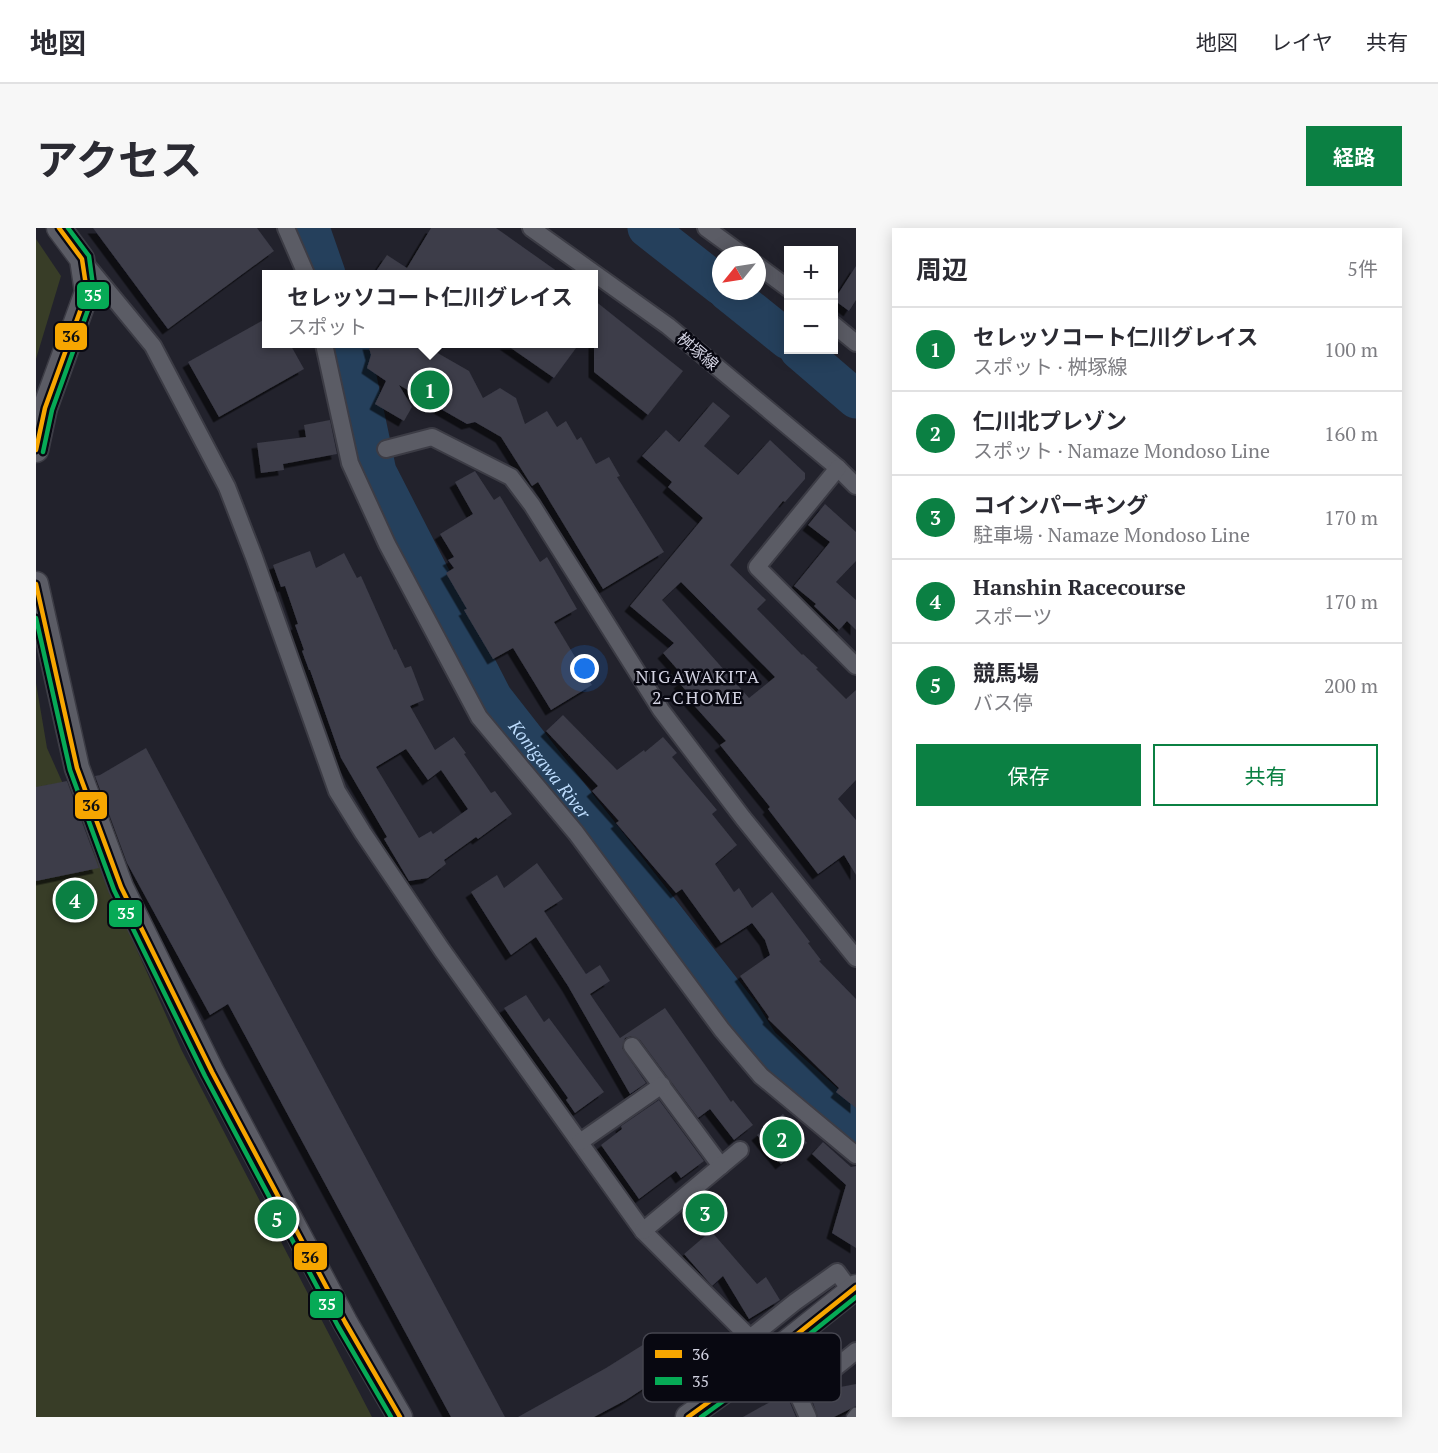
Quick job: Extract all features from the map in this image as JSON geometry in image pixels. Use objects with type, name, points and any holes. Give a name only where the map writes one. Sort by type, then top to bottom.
[{"type":"street","points":[[59,228],[153,346],[227,487],[337,792],[442,950],[643,1231],[745,1333]]},
{"type":"street","points":[[286,228],[304,270]]},
{"type":"street","name":"桝塚線","points":[[531,228],[590,270]]},
{"type":"street","points":[[706,228],[731,246]]},
{"type":"street","points":[[36,450],[45,408],[87,292],[82,259]]},
{"type":"street","points":[[766,271],[784,284]]},
{"type":"street","name":"桝塚線","points":[[598,276],[668,326],[838,468],[856,486]]},
{"type":"street","points":[[838,328],[856,343]]},
{"type":"street","points":[[325,348],[350,464],[387,544],[479,717],[576,833],[722,1030],[761,1076],[856,1155]]},
{"type":"street","points":[[386,449],[432,437],[511,477],[532,505],[661,710],[743,818],[856,958]]},
{"type":"street","points":[[838,468],[757,567],[856,666]]},
{"type":"street","points":[[36,584],[77,768],[121,886],[212,1072],[345,1322],[400,1417]]},
{"type":"street","points":[[632,1046],[721,1166]]},
{"type":"street","points":[[579,1142],[662,1085]]},
{"type":"street","points":[[643,1231],[740,1150]]},
{"type":"street","points":[[756,1333],[837,1272],[854,1289],[799,1333]]},
{"type":"street","points":[[841,1363],[856,1351]]},
{"type":"street","points":[[688,1417],[708,1402]]},
{"type":"street","points":[[801,1402],[808,1417]]},
{"type":"lane","points":[[851,1417],[855,1412]]},
{"type":"green space","points":[[36,239],[61,276],[36,359]]},
{"type":"green space","points":[[36,683],[47,748],[182,1051],[372,1417],[36,1417]]},
{"type":"building","points":[[93,228],[257,228],[274,251],[168,329]]},
{"type":"building","points":[[431,228],[496,228],[555,270],[377,270],[387,255],[407,268]]},
{"type":"building","points":[[856,266],[856,300],[849,311],[838,303],[838,294]]},
{"type":"building","points":[[598,303],[683,371],[648,415],[594,372],[594,348],[598,348]]},
{"type":"building","points":[[262,321],[262,348],[292,348],[304,369],[219,417],[188,362]]},
{"type":"building","points":[[369,348],[429,348],[469,371],[483,398],[500,388],[516,398],[525,424],[547,411],[557,427],[566,421],[577,440],[581,437],[596,464],[609,457],[620,476],[617,477],[664,552],[603,589],[538,482],[532,486],[501,437],[475,422],[467,424],[399,385],[412,407],[404,421],[375,404],[386,381],[367,368],[371,355]]},
{"type":"building","points":[[511,348],[576,348],[554,378]]},
{"type":"building","points":[[713,402],[730,416],[704,446],[738,475],[770,440],[805,473],[805,479],[785,502],[783,501],[730,565],[766,600],[757,609],[818,668],[816,669],[846,699],[856,690],[856,780],[838,799],[856,820],[856,875],[844,855],[818,874],[768,809],[770,807],[720,745],[726,741],[690,701],[693,698],[679,683],[685,678],[663,653],[674,643],[630,606],[703,518],[668,487],[672,482],[642,456],[666,430],[679,442]],"holes":[[[681,582],[775,677],[749,698],[662,600]]]},
{"type":"building","points":[[330,420],[337,454],[283,464],[284,470],[261,473],[257,443],[306,437],[304,425]]},
{"type":"building","points":[[475,471],[494,500],[500,496],[540,562],[547,557],[577,609],[554,622],[592,685],[551,710],[513,648],[493,659],[464,610],[467,609],[446,573],[454,568],[448,560],[454,557],[440,534],[473,514],[455,482]]},
{"type":"building","points":[[825,504],[856,532],[856,561],[836,582],[856,600],[856,630],[847,621],[839,630],[814,606],[816,604],[794,586],[830,542],[808,525]]},
{"type":"building","points":[[310,551],[316,568],[344,553],[357,578],[361,576],[394,650],[396,649],[405,668],[411,666],[424,700],[410,706],[435,750],[454,737],[491,793],[495,791],[512,814],[444,860],[446,864],[428,878],[409,881],[384,839],[387,837],[341,758],[302,651],[304,650],[295,625],[298,624],[285,586],[281,587],[273,565]],"holes":[[[406,749],[428,780],[441,770],[468,809],[433,834],[431,831],[419,838],[376,767]]]},
{"type":"building","points":[[563,715],[617,770],[663,737],[677,753],[672,757],[717,810],[712,814],[737,845],[715,864],[734,892],[739,888],[752,908],[772,892],[810,942],[808,943],[821,960],[819,961],[856,999],[856,1108],[836,1092],[839,1088],[768,1019],[769,1017],[740,976],[770,955],[765,940],[752,923],[721,943],[682,889],[676,893],[616,823],[619,821],[592,791],[598,786],[546,731]]},
{"type":"building","points":[[146,748],[505,1417],[451,1417],[228,1004],[210,1015],[127,863],[95,776]]},
{"type":"building","points":[[67,781],[99,868],[36,881],[36,787]]},
{"type":"building","points":[[537,863],[563,899],[544,911],[586,974],[600,965],[610,981],[590,994],[620,1038],[665,1008],[731,1102],[733,1100],[753,1125],[734,1140],[710,1109],[698,1118],[640,1040],[631,1036],[625,1038],[622,1048],[646,1083],[630,1094],[568,986],[536,937],[511,955],[471,892],[497,875],[504,888]]},
{"type":"building","points":[[526,995],[544,1022],[549,1018],[604,1092],[575,1113],[566,1100],[568,1098],[504,1008]]},
{"type":"building","points":[[659,1100],[704,1161],[681,1178],[676,1171],[639,1199],[601,1145],[622,1129],[621,1126]]},
{"type":"building","points":[[783,1114],[807,1143],[781,1164],[757,1135]]},
{"type":"building","points":[[823,1142],[851,1167],[856,1166],[856,1248],[832,1233],[846,1185],[812,1154]]},
{"type":"building","points":[[711,1231],[757,1284],[766,1277],[780,1300],[749,1319],[723,1276],[712,1286],[684,1254]]},
{"type":"building","points":[[643,1345],[643,1389],[626,1400],[594,1417],[518,1417]]},
{"type":"building","points":[[856,1384],[856,1406],[834,1417],[818,1417],[813,1402],[841,1402],[841,1387]]},
{"type":"building","points":[[770,1402],[790,1402],[796,1417],[743,1417]]},
{"type":"waterway","name":"Konigawa River","points":[[310,228],[325,270]]},
{"type":"waterway","points":[[647,228],[712,279]]},
{"type":"waterway","points":[[738,300],[784,337]]},
{"type":"waterway","name":"Konigawa River","points":[[351,348],[377,472],[493,698],[741,1015],[760,1045],[856,1131]]},
{"type":"waterway","points":[[804,354],[856,399]]},
{"type":"transit line","name":"36","points":[[36,450],[45,408],[87,292],[82,259],[59,228]]},
{"type":"transit line","name":"35","points":[[43,452],[52,410],[94,293],[89,256],[68,228]]},
{"type":"transit line","name":"36","points":[[36,584],[77,768],[121,887],[212,1072],[345,1322],[400,1417]]},
{"type":"transit line","name":"35","points":[[36,618],[70,770],[114,890],[205,1076],[338,1326],[391,1417]]},
{"type":"transit line","name":"36","points":[[798,1333],[856,1287]]},
{"type":"transit line","name":"35","points":[[811,1333],[856,1297]]},
{"type":"transit line","name":"36","points":[[688,1417],[709,1402]]},
{"type":"transit line","name":"35","points":[[701,1417],[722,1402]]},
{"type":"place","name":"セレッソコート仁川グレイス","points":[[430,390]]},
{"type":"place","name":"Hanshin Racecourse","points":[[75,900]]},
{"type":"place","name":"仁川北プレゾン","points":[[782,1139]]},
{"type":"place","name":"コインパーキング","points":[[705,1213]]},
{"type":"place","name":"競馬場","points":[[277,1219]]},
{"type":"district","name":"NIGAWAKITA 2-CHOME","points":[[698,687]]}]
